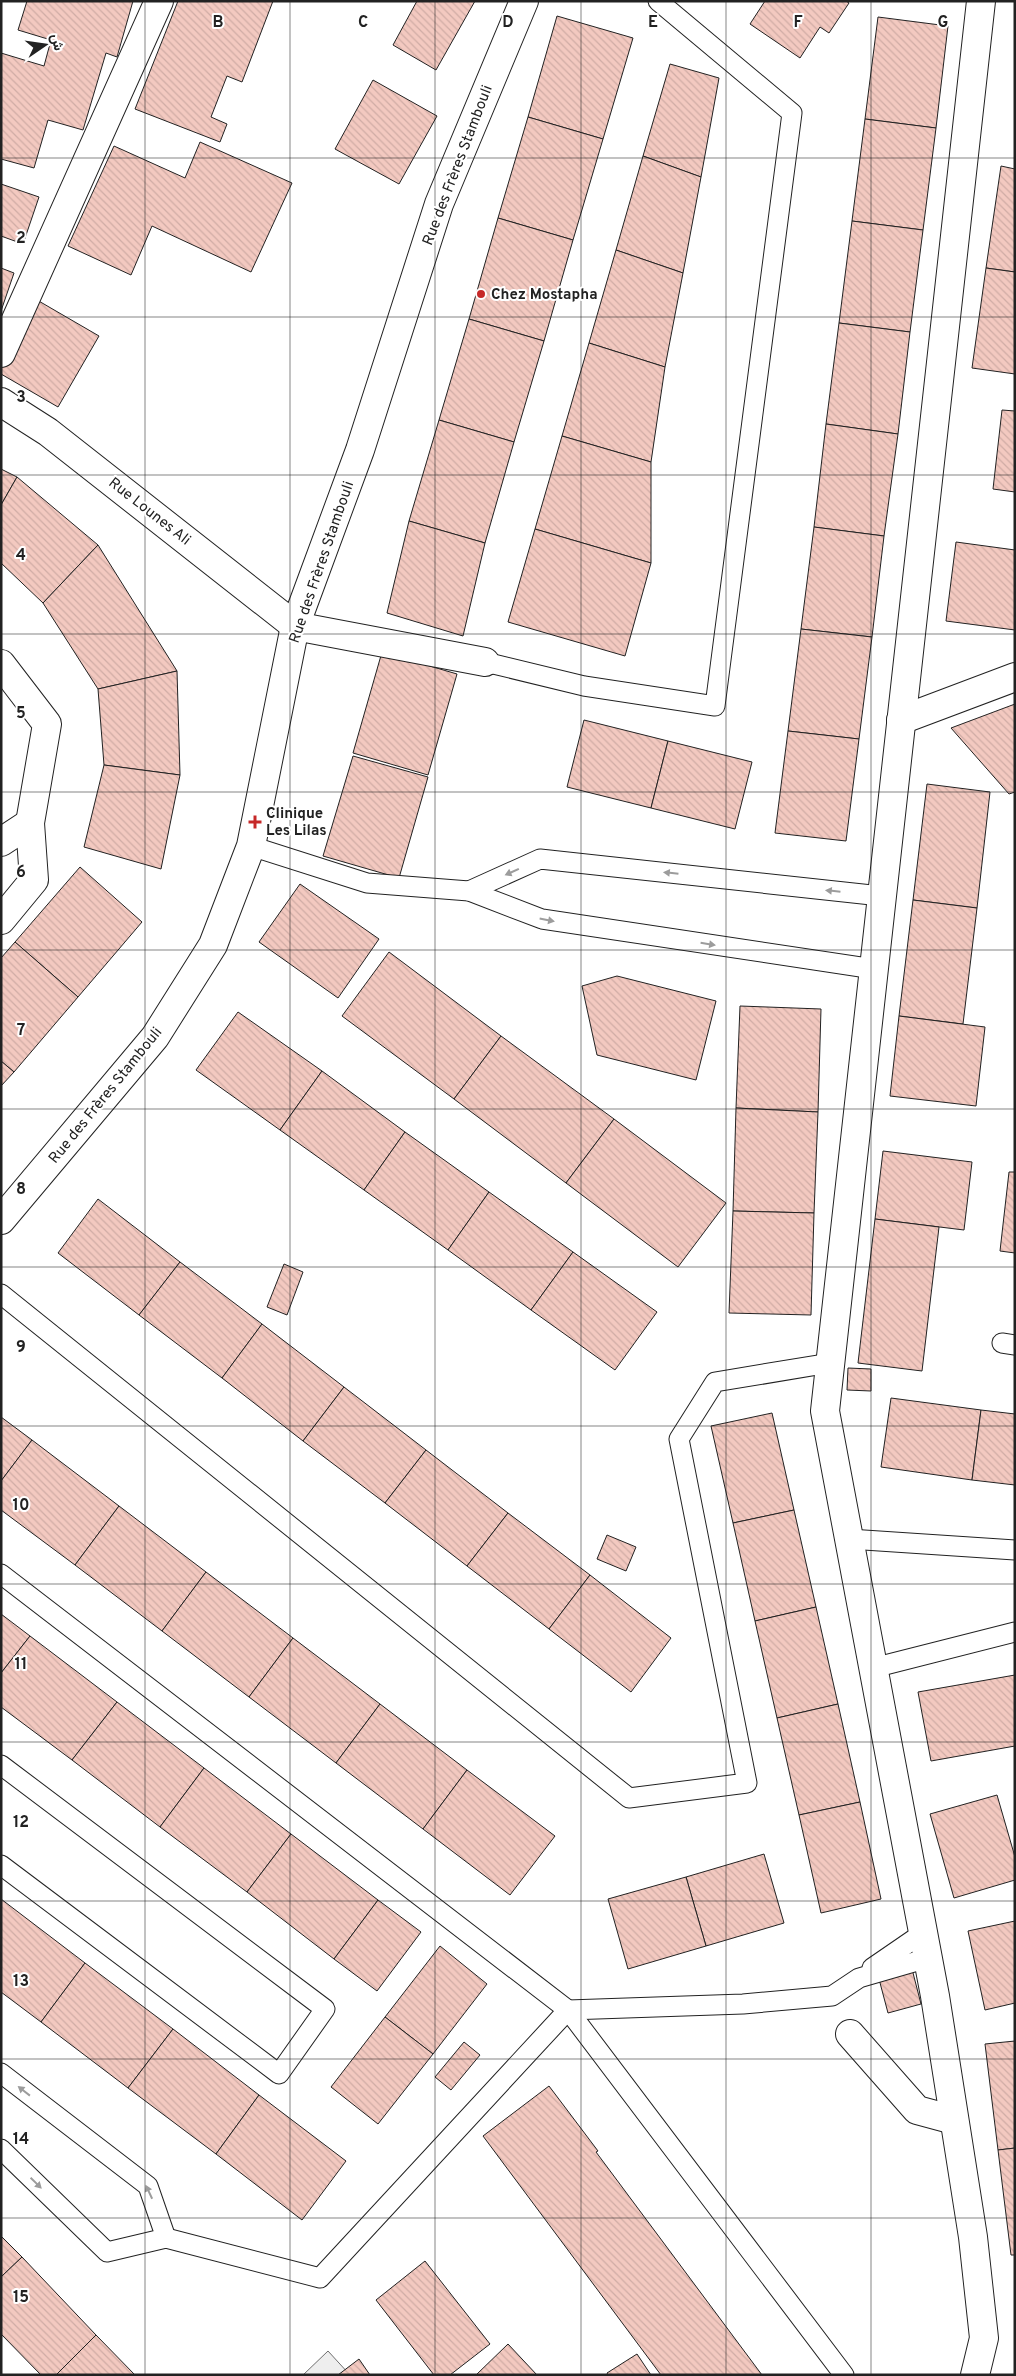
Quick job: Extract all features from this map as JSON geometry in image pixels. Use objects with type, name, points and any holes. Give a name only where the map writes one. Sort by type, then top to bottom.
[{"type":"street","points":[[1,353],[159,1]]},
{"type":"street","name":"Rue des Frères Stambouli","points":[[1,1220],[156,1037],[213,945],[250,846],[295,626],[360,450],[438,204],[524,1]]},
{"type":"street","points":[[975,2375],[984,2338],[973,2237],[926,1945],[824,1411],[981,1]]},
{"type":"street","name":"Rue Lounes Ali","points":[[1,402],[63,444],[295,626]]},
{"type":"street","points":[[295,626],[485,662]]},
{"type":"street","points":[[1,664],[47,724],[30,822],[34,880],[1,920]]},
{"type":"street","points":[[901,720],[1015,676]]},
{"type":"street","points":[[1,842],[30,822]]},
{"type":"street","points":[[850,2034],[917,2110],[954,2120]]},
{"type":"lane","points":[[485,662],[584,686],[715,706],[792,113],[658,1]]},
{"type":"lane","points":[[250,846],[367,883],[469,891],[542,919],[874,969]]},
{"type":"lane","points":[[469,891],[540,859],[882,896]]},
{"type":"lane","points":[[1,1294],[628,1798],[747,1783],[679,1439],[715,1382],[830,1363]]},
{"type":"lane","points":[[849,1539],[1015,1550]]},
{"type":"lane","points":[[1,1574],[568,2010],[844,2375]]},
{"type":"lane","points":[[873,1668],[1015,1632]]},
{"type":"lane","points":[[1,1765],[325,2009],[279,2074],[1,1865]]},
{"type":"lane","points":[[858,1978],[926,1945]]},
{"type":"lane","points":[[1,2149],[107,2252],[166,2238],[320,2278],[568,2010],[743,2004],[832,1996],[858,1978],[926,1945]]},
{"type":"lane","points":[[1,2073],[148,2186],[166,2238]]},
{"type":"shaded area","points":[[328,2351],[350,2375],[303,2375]]},
{"type":"building","points":[[27,1],[133,1],[117,57],[106,53],[83,130],[48,120],[34,168],[1,159],[1,53],[44,66],[51,40],[18,30]]},
{"type":"building","points":[[178,1],[273,1],[242,82],[227,76],[211,117],[227,124],[220,142],[135,109]]},
{"type":"building","points":[[417,1],[475,1],[436,70],[393,45]]},
{"type":"building","points":[[765,1],[846,1],[849,3],[829,33],[820,27],[800,58],[750,24]]},
{"type":"building","points":[[557,16],[633,38],[603,139],[528,117]]},
{"type":"building","points":[[878,17],[948,26],[936,128],[865,119]]},
{"type":"building","points":[[670,64],[719,78],[701,177],[643,156]]},
{"type":"building","points":[[373,80],[437,116],[399,184],[335,149]]},
{"type":"building","points":[[528,117],[603,139],[573,240],[498,218]]},
{"type":"building","points":[[865,119],[936,128],[923,230],[852,221]]},
{"type":"building","points":[[200,142],[292,183],[251,272],[152,226],[131,275],[68,246],[114,146],[185,178]]},
{"type":"building","points":[[643,156],[701,177],[683,273],[616,250]]},
{"type":"building","points":[[1001,166],[1015,169],[1015,272],[986,268]]},
{"type":"building","points":[[1,184],[39,197],[23,244],[1,236]]},
{"type":"building","points":[[498,218],[573,240],[544,341],[469,319]]},
{"type":"building","points":[[852,221],[923,230],[910,332],[839,323]]},
{"type":"building","points":[[616,250],[683,273],[665,367],[589,343]]},
{"type":"building","points":[[1,268],[14,273],[1,311]]},
{"type":"building","points":[[986,268],[1015,272],[1015,374],[972,368]]},
{"type":"building","points":[[37,300],[99,336],[58,407],[1,374],[1,361]]},
{"type":"building","points":[[469,319],[544,341],[514,442],[439,420]]},
{"type":"building","points":[[839,323],[910,332],[898,434],[826,424]]},
{"type":"building","points":[[589,343],[665,367],[651,462],[562,436]]},
{"type":"building","points":[[1002,410],[1015,411],[1015,492],[993,489]]},
{"type":"building","points":[[439,420],[514,442],[485,543],[409,521]]},
{"type":"building","points":[[826,424],[898,434],[884,536],[814,527]]},
{"type":"building","points":[[562,436],[651,462],[651,563],[535,529]]},
{"type":"building","points":[[1,469],[17,477],[1,505]]},
{"type":"building","points":[[17,477],[98,545],[43,603],[1,563],[1,505]]},
{"type":"building","points":[[409,521],[485,543],[463,636],[387,613]]},
{"type":"building","points":[[814,527],[884,536],[872,637],[801,629]]},
{"type":"building","points":[[535,529],[651,563],[625,656],[508,622]]},
{"type":"building","points":[[956,542],[1015,550],[1015,630],[946,621]]},
{"type":"building","points":[[98,545],[177,671],[98,689],[43,603]]},
{"type":"building","points":[[801,629],[872,637],[859,739],[788,731]]},
{"type":"building","points":[[382,652],[457,674],[428,775],[353,753]]},
{"type":"building","points":[[177,671],[180,775],[104,765],[98,689]]},
{"type":"building","points":[[1015,704],[1015,792],[1009,794],[951,728]]},
{"type":"building","points":[[584,720],[668,741],[651,808],[567,787]]},
{"type":"building","points":[[788,731],[859,739],[846,841],[775,833]]},
{"type":"building","points":[[668,741],[752,762],[735,829],[651,808]]},
{"type":"building","points":[[353,756],[428,777],[399,878],[323,856]]},
{"type":"building","points":[[104,765],[180,775],[161,869],[84,847]]},
{"type":"building","points":[[927,784],[990,792],[977,908],[913,900]]},
{"type":"building","points":[[80,867],[142,922],[78,997],[15,942]]},
{"type":"building","points":[[300,884],[379,939],[338,998],[259,942]]},
{"type":"building","points":[[913,900],[977,908],[963,1024],[899,1016]]},
{"type":"building","points":[[15,942],[78,997],[14,1072],[1,1061],[1,958]]},
{"type":"building","points":[[389,952],[501,1036],[454,1099],[342,1016]]},
{"type":"building","points":[[617,976],[716,1001],[696,1080],[597,1055],[582,986]]},
{"type":"building","points":[[740,1006],[821,1009],[818,1112],[736,1108]]},
{"type":"building","points":[[238,1012],[322,1071],[280,1130],[196,1070]]},
{"type":"building","points":[[899,1016],[985,1027],[976,1106],[890,1096]]},
{"type":"building","points":[[501,1036],[614,1119],[566,1183],[454,1099]]},
{"type":"building","points":[[1,1061],[14,1072],[1,1086]]},
{"type":"building","points":[[322,1071],[405,1132],[364,1190],[280,1130]]},
{"type":"building","points":[[736,1108],[818,1112],[814,1213],[733,1211]]},
{"type":"building","points":[[614,1119],[726,1203],[678,1267],[566,1183]]},
{"type":"building","points":[[405,1132],[489,1192],[448,1250],[364,1190]]},
{"type":"building","points":[[883,1151],[972,1162],[964,1230],[875,1219]]},
{"type":"building","points":[[1009,1172],[1015,1172],[1015,1253],[1000,1251]]},
{"type":"building","points":[[489,1192],[573,1252],[531,1310],[448,1250]]},
{"type":"building","points":[[98,1199],[180,1262],[139,1315],[58,1253]]},
{"type":"building","points":[[733,1211],[814,1213],[811,1315],[729,1313]]},
{"type":"building","points":[[875,1219],[939,1227],[922,1371],[858,1363]]},
{"type":"building","points":[[573,1252],[657,1312],[615,1370],[531,1310]]},
{"type":"building","points":[[180,1262],[262,1324],[222,1378],[139,1315]]},
{"type":"building","points":[[284,1264],[303,1272],[287,1315],[267,1307]]},
{"type":"building","points":[[262,1324],[344,1387],[303,1441],[222,1378]]},
{"type":"building","points":[[848,1368],[871,1369],[871,1391],[847,1390]]},
{"type":"building","points":[[344,1387],[426,1450],[385,1503],[303,1441]]},
{"type":"building","points":[[891,1398],[981,1410],[972,1480],[881,1467]]},
{"type":"building","points":[[981,1410],[1015,1414],[1015,1485],[972,1480]]},
{"type":"building","points":[[772,1413],[794,1510],[733,1523],[711,1426]]},
{"type":"building","points":[[1,1417],[32,1440],[1,1481]]},
{"type":"building","points":[[32,1440],[119,1506],[75,1565],[1,1510],[1,1481]]},
{"type":"building","points":[[426,1450],[508,1513],[467,1566],[385,1503]]},
{"type":"building","points":[[119,1506],[206,1572],[162,1631],[75,1565]]},
{"type":"building","points":[[794,1510],[816,1607],[755,1621],[733,1523]]},
{"type":"building","points":[[508,1513],[590,1575],[549,1629],[467,1566]]},
{"type":"building","points":[[607,1535],[636,1547],[626,1571],[597,1559]]},
{"type":"building","points":[[206,1572],[293,1638],[249,1697],[162,1631]]},
{"type":"building","points":[[590,1575],[671,1638],[631,1692],[549,1629]]},
{"type":"building","points":[[816,1607],[838,1704],[777,1718],[755,1621]]},
{"type":"building","points":[[1,1614],[30,1636],[1,1673]]},
{"type":"building","points":[[30,1636],[117,1702],[72,1760],[1,1707],[1,1673]]},
{"type":"building","points":[[293,1638],[380,1704],[336,1763],[249,1697]]},
{"type":"building","points":[[1015,1675],[1015,1746],[931,1761],[918,1692]]},
{"type":"building","points":[[117,1702],[204,1768],[160,1827],[72,1760]]},
{"type":"building","points":[[380,1704],[467,1770],[423,1829],[336,1763]]},
{"type":"building","points":[[838,1704],[860,1802],[799,1815],[777,1718]]},
{"type":"building","points":[[204,1768],[291,1834],[247,1892],[160,1827]]},
{"type":"building","points":[[467,1770],[555,1836],[510,1895],[423,1829]]},
{"type":"building","points":[[997,1795],[1015,1857],[1015,1880],[954,1898],[930,1814]]},
{"type":"building","points":[[860,1802],[881,1899],[821,1913],[799,1815]]},
{"type":"building","points":[[291,1834],[378,1900],[334,1959],[247,1892]]},
{"type":"building","points":[[764,1854],[784,1923],[706,1946],[686,1877]]},
{"type":"building","points":[[686,1877],[706,1946],[628,1969],[608,1899]]},
{"type":"building","points":[[1,1899],[85,1963],[41,2022],[1,1992]]},
{"type":"building","points":[[378,1900],[421,1932],[377,1991],[334,1959]]},
{"type":"building","points":[[1015,1921],[1015,2003],[985,2010],[968,1931]]},
{"type":"building","points":[[440,1946],[487,1984],[433,2054],[385,2017]]},
{"type":"building","points":[[85,1963],[173,2029],[128,2088],[41,2022]]},
{"type":"building","points":[[912,1969],[921,2004],[888,2013],[879,1979]]},
{"type":"building","points":[[385,2017],[433,2054],[378,2124],[331,2087]]},
{"type":"building","points":[[173,2029],[259,2095],[216,2154],[128,2088]]},
{"type":"building","points":[[1015,2041],[1015,2148],[998,2150],[985,2044]]},
{"type":"building","points":[[464,2042],[480,2055],[451,2090],[435,2077]]},
{"type":"building","points":[[549,2086],[762,2375],[661,2375],[483,2136]]},
{"type":"building","points":[[259,2095],[346,2161],[302,2220],[216,2154]]},
{"type":"building","points":[[1015,2148],[1015,2255],[1011,2255],[998,2150]]},
{"type":"building","points":[[1,2236],[22,2257],[1,2277]]},
{"type":"building","points":[[22,2257],[96,2335],[56,2375],[41,2375],[1,2334],[1,2277]]},
{"type":"building","points":[[425,2261],[490,2344],[450,2375],[434,2375],[376,2300]]},
{"type":"building","points":[[96,2335],[135,2375],[56,2375]]},
{"type":"building","points":[[508,2344],[537,2375],[476,2375]]},
{"type":"building","points":[[637,2354],[651,2375],[608,2375],[607,2373]]},
{"type":"building","points":[[359,2359],[370,2375],[338,2375]]},
{"type":"place","name":"Chez Mostapha","points":[[481,294]]},
{"type":"place","name":"Clinique Les Lilas","points":[[255,822]]}]
